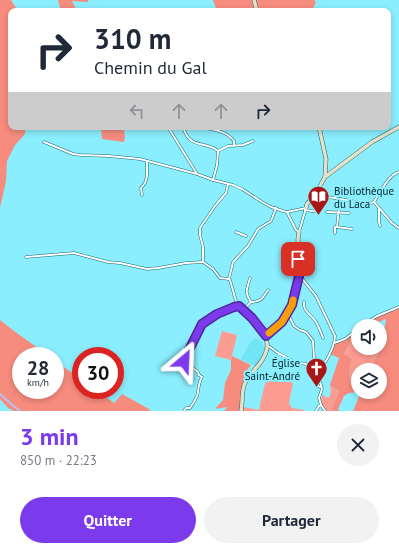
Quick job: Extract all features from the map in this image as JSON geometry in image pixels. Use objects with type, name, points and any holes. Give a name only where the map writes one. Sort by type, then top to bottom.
[{"type":"street","points":[[266,336],[282,322],[292,305],[299,276],[298,237],[307,204],[325,177],[372,142],[399,127]]},
{"type":"street","points":[[170,130],[197,174]]},
{"type":"street","points":[[184,130],[186,135],[192,141],[214,148],[218,151]]},
{"type":"street","points":[[213,130],[227,135],[234,141],[234,146]]},
{"type":"street","points":[[320,130],[326,159],[325,177]]},
{"type":"street","points":[[218,151],[228,146],[243,145],[253,141]]},
{"type":"street","points":[[44,142],[73,154],[133,158],[197,174],[242,189],[262,202],[287,212],[305,209],[319,212]]},
{"type":"street","points":[[213,180],[218,160],[218,151]]},
{"type":"street","points":[[142,195],[141,188],[145,183],[147,176],[147,161]]},
{"type":"street","points":[[314,195],[368,204],[374,202],[384,185],[395,173],[399,172]]},
{"type":"street","points":[[203,262],[203,247],[200,228],[226,193],[228,184]]},
{"type":"street","points":[[335,233],[340,199]]},
{"type":"street","points":[[374,202],[392,223],[399,228]]},
{"type":"street","points":[[241,411],[245,383],[262,359],[267,349],[267,345],[266,336],[236,301],[228,279],[233,262],[248,246],[258,229],[271,221],[276,208]]},
{"type":"street","points":[[379,208],[378,222],[380,226]]},
{"type":"street","points":[[287,212],[296,230],[299,232]]},
{"type":"street","points":[[327,212],[349,213]]},
{"type":"street","points":[[337,227],[352,229]]},
{"type":"street","points":[[236,232],[246,236]]},
{"type":"street","points":[[26,257],[74,253],[108,262],[147,269],[203,262],[213,269],[220,278],[228,279]]},
{"type":"street","points":[[299,276],[304,280],[316,296],[334,335],[334,342],[326,360],[317,370],[322,389],[320,398],[321,406],[325,411]]},
{"type":"street","points":[[250,278],[246,295],[251,302]]},
{"type":"street","points":[[243,310],[251,302],[261,300],[268,290]]},
{"type":"street","points":[[304,302],[305,309],[315,321],[323,338]]},
{"type":"street","points":[[184,411],[186,408],[190,408],[196,397],[198,384],[202,377],[198,372],[186,365],[184,361],[202,324],[217,314],[239,306]]},
{"type":"street","points":[[372,319],[399,308]]},
{"type":"street","points":[[287,312],[294,326],[306,332],[313,341],[314,358],[319,367]]},
{"type":"street","points":[[334,342],[345,339],[351,334]]},
{"type":"street","points":[[267,345],[289,359],[306,364],[318,372]]},
{"type":"street","points":[[316,411],[319,406],[321,406]]},
{"type":"shaded area","points":[[0,0],[11,0],[16,8],[8,8],[8,130],[25,130],[25,134],[15,145],[7,161],[6,181],[0,208]]},
{"type":"shaded area","points":[[58,0],[88,0],[88,2],[72,1],[76,8],[60,8]]},
{"type":"shaded area","points":[[213,0],[314,0],[316,2],[313,8],[216,8]]},
{"type":"shaded area","points":[[101,130],[124,130],[124,142],[102,139]]},
{"type":"shaded area","points":[[399,307],[399,411],[353,411],[358,399],[387,399],[387,363],[373,363],[377,355],[387,355],[387,319],[373,319]]},
{"type":"shaded area","points":[[0,320],[36,347],[12,347],[12,399],[64,399],[64,367],[72,373],[72,399],[108,399],[114,403],[118,399],[124,399],[124,395],[150,411],[14,411],[8,408],[0,399]]},
{"type":"shaded area","points":[[222,331],[237,335],[231,360],[215,356]]},
{"type":"shaded area","points":[[351,335],[351,342],[344,354],[352,359],[349,377],[351,382],[351,393],[344,396],[338,409],[339,411],[331,411],[339,391],[330,385],[339,358],[330,354],[335,343],[344,340]]},
{"type":"shaded area","points":[[254,339],[260,340],[266,348],[256,366],[241,359]]},
{"type":"shaded area","points":[[351,342],[351,355],[377,355],[373,363],[351,363],[352,359],[344,355]]},
{"type":"shaded area","points":[[232,356],[251,365],[247,370],[250,374],[244,388],[241,411],[224,411],[227,407],[215,409],[223,400],[225,383],[231,370]]},
{"type":"shaded area","points":[[351,364],[351,382],[349,377]]},
{"type":"shaded area","points":[[268,376],[293,383],[289,403],[292,408],[304,411],[241,411],[243,407],[259,410]]},
{"type":"shaded area","points":[[330,385],[339,391],[331,411],[326,411],[323,407],[321,397],[322,395],[329,398],[331,392]]},
{"type":"waterway","points":[[0,394],[20,411]]},
{"type":"slow traffic","points":[[269,333],[282,322],[292,305],[293,300]]},
{"type":"place","name":"Bibliothèque du Laca","points":[[318,216]]},
{"type":"place","name":"Église Saint-André","points":[[316,388]]},
{"type":"route","points":[[184,361],[202,324],[217,314],[234,307],[239,306],[252,318],[266,336],[282,322],[292,305],[299,276],[298,259]]}]
